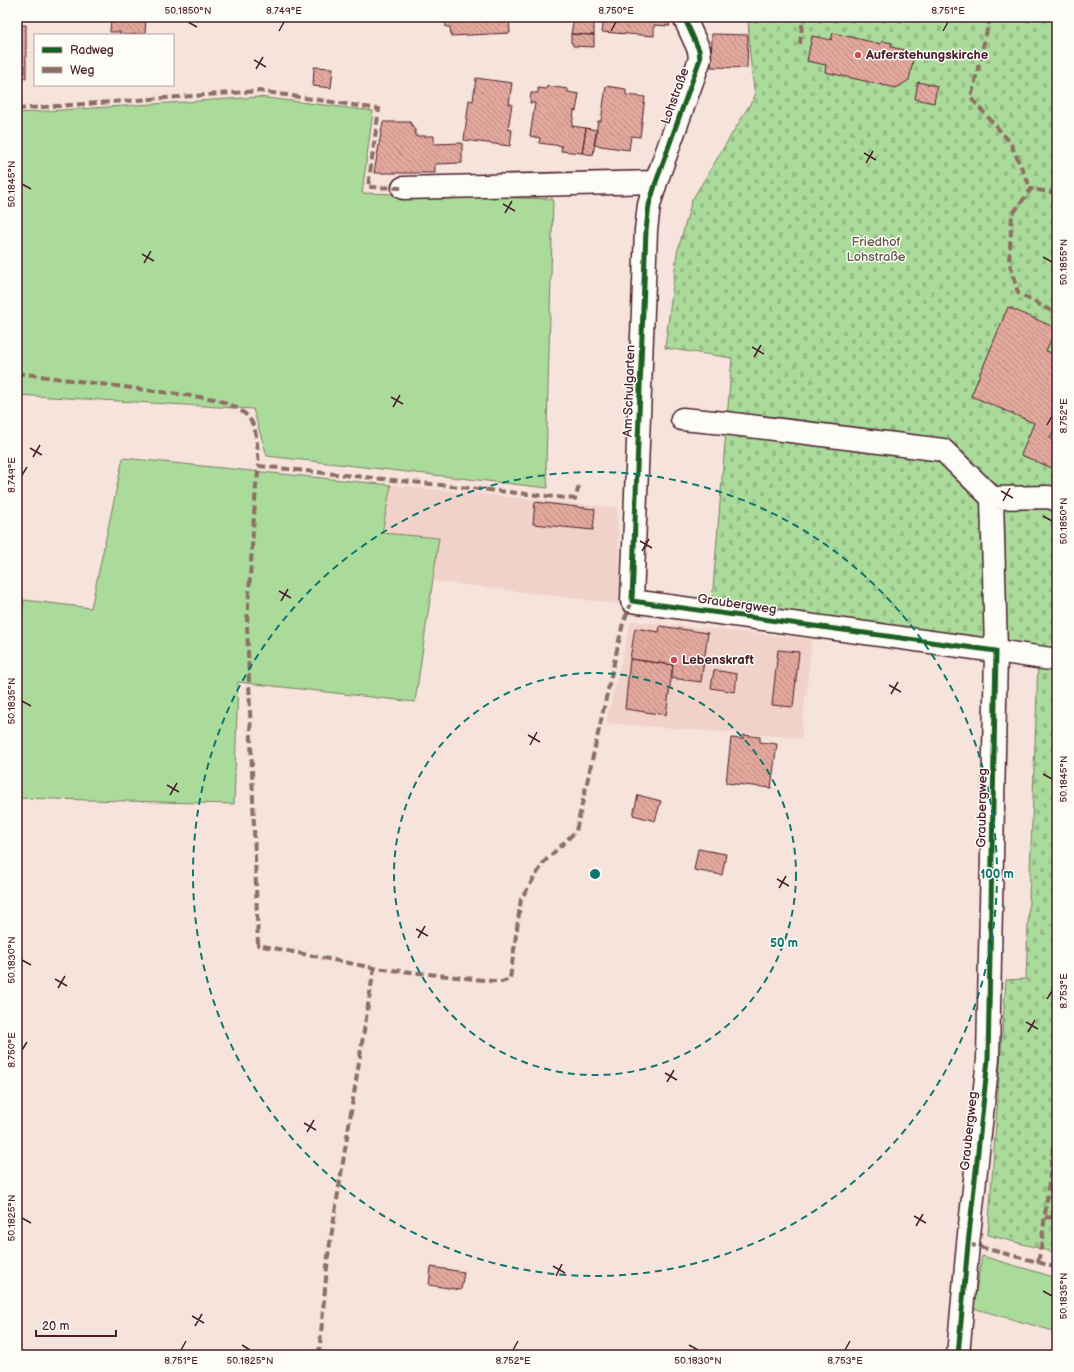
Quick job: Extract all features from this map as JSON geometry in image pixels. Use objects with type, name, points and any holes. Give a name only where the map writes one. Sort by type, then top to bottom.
[{"type":"street","name":"Lohstraße","points":[[656,182],[700,59],[699,50],[684,17]]},
{"type":"street","points":[[403,188],[656,182]]},
{"type":"street","name":"Am Schulgarten","points":[[632,601],[646,230],[649,205],[656,182]]},
{"type":"street","points":[[682,419],[943,450],[992,498],[996,651],[1057,660]]},
{"type":"street","points":[[992,498],[1049,497],[1057,500]]},
{"type":"street","name":"Graubergweg","points":[[632,601],[996,651],[988,1059],[968,1244],[958,1355]]},
{"type":"shaded area","points":[[391,485],[617,508],[621,604],[433,581],[439,538],[382,533]]},
{"type":"shaded area","points":[[631,621],[812,639],[801,738],[606,723]]},
{"type":"green space","name":"Friedhof Lohstraße","points":[[748,17],[1057,17],[1057,1253],[988,1235],[1006,980],[1026,979],[1038,665],[1040,654],[712,600],[732,358],[665,348],[677,253],[692,200],[755,96],[750,57]]},
{"type":"green space","points":[[259,97],[373,111],[362,193],[553,199],[546,465],[548,488],[267,456],[253,409],[17,395],[17,113]]},
{"type":"green space","points":[[123,458],[391,485],[382,533],[439,538],[415,702],[238,682],[234,804],[17,798],[17,650],[24,600],[91,608]]},
{"type":"green space","points":[[982,1256],[1057,1278],[1057,1332],[973,1308]]},
{"type":"building","points":[[62,17],[62,18],[29,18]]},
{"type":"building","points":[[111,17],[146,17],[145,34],[120,34],[120,32],[110,32]]},
{"type":"building","points":[[445,17],[509,17],[510,33],[451,36],[450,27],[446,27]]},
{"type":"building","points":[[574,17],[594,17],[594,35],[571,34]]},
{"type":"building","points":[[604,17],[665,17],[670,26],[654,25],[654,36],[602,32]]},
{"type":"building","points":[[26,25],[26,78],[17,78],[17,26]]},
{"type":"building","name":"Auferstehungskirche","points":[[833,33],[881,44],[882,41],[892,43],[891,47],[905,50],[913,61],[909,80],[896,88],[825,72],[826,65],[807,61],[812,36],[831,40]]},
{"type":"building","points":[[571,34],[594,35],[594,47],[573,46],[573,43],[571,43]]},
{"type":"building","points":[[712,34],[748,35],[747,68],[711,67]]},
{"type":"building","points":[[314,67],[333,68],[331,88],[313,86]]},
{"type":"building","points":[[476,78],[512,83],[509,104],[512,104],[508,129],[512,130],[510,146],[464,140],[469,100],[473,101]]},
{"type":"building","points":[[918,82],[937,86],[934,103],[915,99]]},
{"type":"building","points":[[547,86],[568,89],[568,92],[579,94],[576,111],[574,110],[572,126],[586,128],[582,153],[561,151],[562,146],[539,143],[540,138],[530,136],[535,103],[530,103],[531,93],[538,93],[538,88],[546,89]]},
{"type":"building","points":[[606,86],[626,89],[626,95],[645,97],[640,137],[631,136],[629,150],[594,145],[598,121],[601,121]]},
{"type":"building","points":[[383,122],[410,122],[415,130],[415,136],[434,136],[434,144],[462,143],[462,163],[435,164],[435,173],[374,173]]},
{"type":"building","points":[[586,128],[597,130],[593,155],[582,153]]},
{"type":"building","points":[[1008,307],[1056,328],[1046,351],[1057,355],[1057,422],[1050,439],[1057,442],[1057,470],[1021,455],[1034,423],[971,396]]},
{"type":"building","points":[[535,502],[595,509],[593,530],[533,524]]},
{"type":"building","points":[[660,626],[708,633],[701,682],[671,678],[673,665],[630,659],[635,628],[659,632]]},
{"type":"building","points":[[778,650],[799,652],[793,707],[772,705]]},
{"type":"building","points":[[630,659],[673,665],[666,715],[625,709]]},
{"type":"building","points":[[714,670],[737,674],[735,692],[711,688]]},
{"type":"building","points":[[743,735],[760,737],[760,742],[777,744],[771,788],[726,783],[731,738],[743,739]]},
{"type":"building","points":[[638,795],[661,801],[655,821],[633,815]]},
{"type":"building","points":[[698,849],[726,854],[722,875],[694,870]]},
{"type":"building","points":[[431,1267],[464,1272],[461,1290],[429,1285]]},
{"type":"marked path","points":[[800,44],[803,17]]},
{"type":"marked path","points":[[990,17],[971,98],[1010,142],[1031,189]]},
{"type":"marked path","points":[[17,109],[259,91],[379,109],[368,187],[403,188]]},
{"type":"marked path","points":[[1057,193],[1031,189],[1012,215],[1009,261],[1018,293],[1057,314]]},
{"type":"marked path","points":[[17,373],[215,399],[240,410],[252,423],[257,440],[259,466]]},
{"type":"marked path","points":[[579,486],[575,499],[259,466],[256,486],[247,623],[258,945],[374,968],[502,982],[510,979],[521,899],[544,862],[576,831],[623,623],[632,601]]},
{"type":"marked path","points":[[319,1355],[328,1256],[374,968]]},
{"type":"marked path","points":[[1038,1262],[1057,1116]]},
{"type":"marked path","points":[[1045,1217],[1057,1218]]},
{"type":"marked path","points":[[968,1244],[1057,1268]]},
{"type":"cycle path","points":[[684,17],[699,50],[700,59],[649,205],[646,230],[632,601],[996,651],[988,1059],[968,1244],[958,1355]]},
{"type":"place","name":"Auferstehungskirche","points":[[858,55]]},
{"type":"place","name":"Lebenskraft","points":[[674,660]]}]
